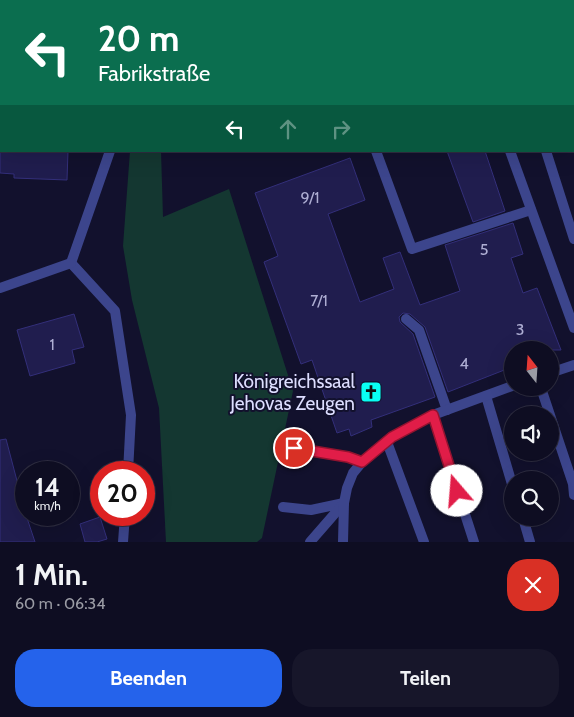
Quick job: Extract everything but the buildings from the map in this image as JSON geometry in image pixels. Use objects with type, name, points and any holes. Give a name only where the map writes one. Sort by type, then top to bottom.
[{"type":"street","points":[[71,262],[110,152]]},
{"type":"street","points":[[376,152],[412,249],[531,210]]},
{"type":"street","points":[[510,152],[574,328]]},
{"type":"street","points":[[546,152],[574,239]]},
{"type":"street","points":[[0,288],[71,262]]},
{"type":"street","points":[[71,262],[115,311],[131,415],[129,461]]},
{"type":"street","points":[[406,320],[419,330],[447,410]]},
{"type":"street","points":[[559,370],[574,364]]},
{"type":"street","points":[[343,542],[344,503],[347,488],[353,473],[362,462],[392,437],[433,415],[504,389]]},
{"type":"street","points":[[486,396],[508,471]]},
{"type":"street","points":[[544,396],[573,484],[574,494]]},
{"type":"street","points":[[433,415],[474,542]]},
{"type":"street","points":[[387,442],[424,542]]},
{"type":"street","points":[[294,448],[348,457],[362,462]]},
{"type":"street","points":[[283,508],[311,510],[344,503]]},
{"type":"street","points":[[310,542],[344,503]]},
{"type":"street","points":[[123,542],[124,526]]},
{"type":"street","points":[[525,526],[530,542]]},
{"type":"green space","points":[[130,152],[161,152],[163,217],[229,189],[293,391],[262,538],[257,542],[166,542],[159,408],[132,300],[123,246]]},
{"type":"place","name":"Königreichssaal Jehovas Zeugen","points":[[371,392]]},
{"type":"route","points":[[294,448],[348,457],[362,462],[392,437],[433,415],[457,491]]}]
